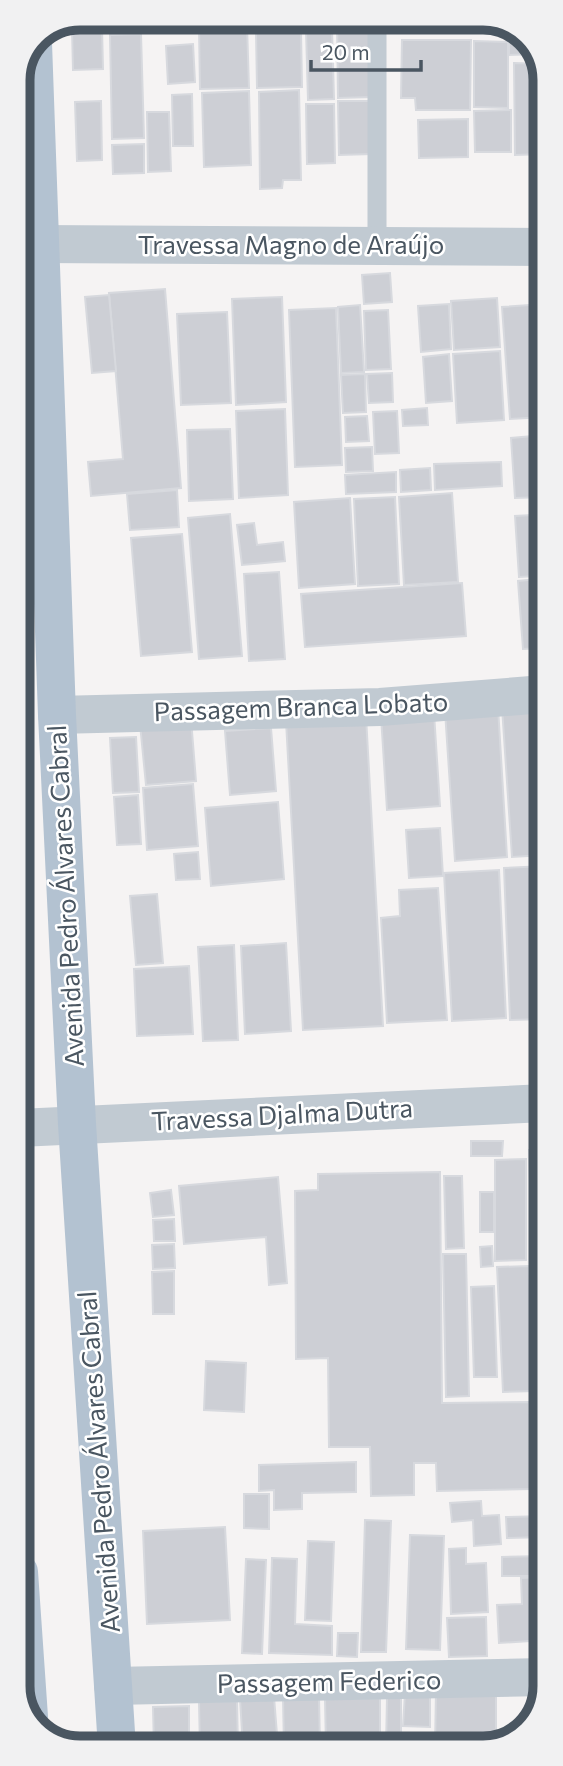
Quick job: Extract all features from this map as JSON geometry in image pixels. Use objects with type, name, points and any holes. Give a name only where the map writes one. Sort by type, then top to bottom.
[{"type":"main road","name":"Avenida Pedro Álvares Cabral","points":[[33,63],[57,715],[77,1125],[116,1736]]},
{"type":"street","name":"Travessa Magno de Araújo","points":[[38,244],[533,247]]},
{"type":"street","name":"Passagem Branca Lobato","points":[[57,715],[380,708],[533,695]]},
{"type":"street","name":"Travessa Djalma Dutra","points":[[30,1127],[533,1104]]},
{"type":"street","name":"Passagem Federico","points":[[113,1686],[533,1677]]},
{"type":"lane","points":[[377,30],[377,246]]},
{"type":"building","points":[[102,30],[103,69],[73,70],[72,31]]},
{"type":"building","points":[[199,30],[247,30],[249,88],[200,89]]},
{"type":"building","points":[[306,30],[332,30],[334,99],[308,100]]},
{"type":"building","points":[[337,30],[371,30],[372,97],[338,98]]},
{"type":"building","points":[[395,30],[493,31],[395,33]]},
{"type":"building","points":[[301,31],[302,87],[257,88],[256,32]]},
{"type":"building","points":[[141,34],[144,138],[112,139],[110,35]]},
{"type":"building","points":[[509,37],[526,54],[509,55]]},
{"type":"building","points":[[402,40],[471,40],[470,110],[416,110],[415,98],[401,98]]},
{"type":"building","points":[[474,41],[508,42],[508,108],[474,107]]},
{"type":"building","points":[[193,44],[195,82],[168,84],[166,46]]},
{"type":"building","points":[[514,63],[530,64],[533,80],[533,154],[515,155]]},
{"type":"building","points":[[299,90],[301,180],[283,180],[282,188],[260,189],[259,92]]},
{"type":"building","points":[[249,91],[251,165],[204,167],[202,93]]},
{"type":"building","points":[[192,94],[193,146],[173,146],[172,95]]},
{"type":"building","points":[[101,101],[102,160],[77,161],[75,102]]},
{"type":"building","points":[[338,101],[371,101],[372,154],[339,155]]},
{"type":"building","points":[[306,104],[334,104],[335,163],[307,164]]},
{"type":"building","points":[[511,110],[511,152],[475,152],[474,111]]},
{"type":"building","points":[[147,112],[169,112],[171,171],[148,172]]},
{"type":"building","points":[[468,119],[468,157],[419,158],[418,120]]},
{"type":"building","points":[[144,144],[144,173],[113,174],[112,145]]},
{"type":"building","points":[[390,273],[392,302],[364,304],[362,275]]},
{"type":"building","points":[[165,289],[181,488],[91,496],[88,462],[123,459],[109,293]]},
{"type":"building","points":[[109,295],[116,371],[92,373],[85,297]]},
{"type":"building","points":[[282,297],[286,402],[236,405],[232,299]]},
{"type":"building","points":[[497,298],[500,347],[454,350],[451,301]]},
{"type":"building","points":[[449,304],[451,349],[421,352],[418,306]]},
{"type":"building","points":[[360,305],[364,372],[341,373],[338,307]]},
{"type":"building","points":[[533,305],[533,418],[510,419],[502,307]]},
{"type":"building","points":[[336,308],[342,465],[295,467],[289,310]]},
{"type":"building","points":[[388,310],[391,369],[366,370],[364,311]]},
{"type":"building","points":[[227,312],[231,403],[181,405],[177,314]]},
{"type":"building","points":[[500,351],[504,420],[457,423],[453,354]]},
{"type":"building","points":[[449,354],[452,401],[426,403],[423,357]]},
{"type":"building","points":[[392,373],[393,402],[369,403],[367,374]]},
{"type":"building","points":[[365,374],[366,412],[343,413],[341,375]]},
{"type":"building","points":[[427,408],[428,425],[403,426],[402,410]]},
{"type":"building","points":[[285,409],[288,495],[239,498],[236,411]]},
{"type":"building","points":[[397,411],[399,453],[375,454],[373,412]]},
{"type":"building","points":[[367,416],[369,441],[346,442],[345,417]]},
{"type":"building","points":[[230,429],[233,499],[189,501],[187,430]]},
{"type":"building","points":[[533,436],[533,497],[515,498],[511,438]]},
{"type":"building","points":[[372,447],[373,471],[346,472],[345,448]]},
{"type":"building","points":[[501,462],[502,486],[435,490],[434,464]]},
{"type":"building","points":[[430,468],[431,490],[401,492],[400,470]]},
{"type":"building","points":[[396,472],[396,492],[346,494],[345,475]]},
{"type":"building","points":[[177,490],[179,527],[130,530],[127,494]]},
{"type":"building","points":[[452,493],[458,582],[404,585],[399,497]]},
{"type":"building","points":[[395,497],[399,584],[358,586],[354,499]]},
{"type":"building","points":[[350,498],[355,584],[299,588],[294,502]]},
{"type":"building","points":[[230,514],[242,656],[199,659],[188,518]]},
{"type":"building","points":[[532,515],[533,576],[519,577],[515,516]]},
{"type":"building","points":[[254,523],[257,545],[283,542],[285,561],[242,565],[237,525]]},
{"type":"building","points":[[182,534],[192,652],[141,656],[131,538]]},
{"type":"building","points":[[279,572],[285,659],[249,661],[244,574]]},
{"type":"building","points":[[533,579],[533,648],[523,649],[518,581]]},
{"type":"building","points":[[462,583],[466,636],[305,647],[301,594]]},
{"type":"building","points":[[533,705],[533,856],[512,857],[502,707]]},
{"type":"building","points":[[498,707],[507,857],[455,861],[445,711]]},
{"type":"building","points":[[434,713],[440,806],[387,810],[381,716]]},
{"type":"building","points":[[366,716],[383,1026],[303,1030],[286,721]]},
{"type":"building","points":[[191,719],[196,781],[146,785],[140,724]]},
{"type":"building","points":[[271,728],[276,791],[230,795],[225,731]]},
{"type":"building","points":[[136,737],[139,792],[113,793],[110,738]]},
{"type":"building","points":[[193,784],[198,846],[147,850],[143,788]]},
{"type":"building","points":[[138,795],[141,844],[117,845],[114,797]]},
{"type":"building","points":[[278,802],[284,879],[211,886],[205,808]]},
{"type":"building","points":[[440,828],[443,876],[409,878],[406,830]]},
{"type":"building","points":[[198,852],[200,879],[176,880],[174,854]]},
{"type":"building","points":[[533,867],[533,1019],[510,1020],[504,868]]},
{"type":"building","points":[[499,870],[506,1018],[452,1021],[444,873]]},
{"type":"building","points":[[438,888],[447,1020],[387,1023],[381,918],[400,916],[399,890]]},
{"type":"building","points":[[157,894],[163,963],[136,965],[130,896]]},
{"type":"building","points":[[286,943],[291,1031],[245,1034],[241,946]]},
{"type":"building","points":[[234,945],[238,1040],[203,1041],[198,947]]},
{"type":"building","points":[[189,966],[193,1034],[137,1036],[134,969]]},
{"type":"building","points":[[471,1141],[503,1141],[502,1156],[471,1156]]},
{"type":"building","points":[[529,1150],[533,1150],[533,1182],[530,1182]]},
{"type":"building","points":[[526,1159],[526,1260],[495,1261],[495,1160]]},
{"type":"building","points":[[440,1172],[442,1403],[529,1402],[530,1489],[437,1491],[436,1463],[414,1463],[414,1495],[371,1496],[370,1447],[329,1447],[328,1358],[296,1359],[295,1191],[318,1190],[318,1174]]},
{"type":"building","points":[[444,1176],[462,1176],[464,1248],[446,1249]]},
{"type":"building","points":[[278,1177],[287,1283],[269,1285],[266,1237],[184,1244],[179,1186]]},
{"type":"building","points":[[531,1186],[533,1186],[533,1263],[530,1263]]},
{"type":"building","points":[[171,1190],[174,1215],[153,1217],[150,1193]]},
{"type":"building","points":[[480,1192],[494,1192],[494,1232],[480,1232]]},
{"type":"building","points":[[174,1219],[175,1241],[154,1241],[153,1220]]},
{"type":"building","points":[[174,1244],[175,1268],[153,1269],[152,1245]]},
{"type":"building","points":[[492,1246],[493,1266],[481,1267],[480,1247]]},
{"type":"building","points":[[443,1254],[466,1254],[469,1396],[446,1397]]},
{"type":"building","points":[[529,1266],[533,1391],[503,1392],[497,1267]]},
{"type":"building","points":[[174,1271],[174,1314],[153,1314],[152,1272]]},
{"type":"building","points":[[494,1286],[497,1377],[474,1377],[471,1287]]},
{"type":"building","points":[[206,1361],[246,1363],[244,1412],[204,1410]]},
{"type":"building","points":[[356,1462],[356,1492],[302,1493],[302,1509],[274,1510],[274,1490],[259,1491],[259,1465]]},
{"type":"building","points":[[244,1494],[269,1494],[269,1529],[244,1528]]},
{"type":"building","points":[[481,1501],[482,1516],[499,1515],[501,1544],[474,1546],[473,1520],[452,1522],[450,1503]]},
{"type":"building","points":[[533,1516],[533,1537],[507,1538],[506,1517]]},
{"type":"building","points":[[365,1520],[391,1521],[386,1652],[361,1652]]},
{"type":"building","points":[[225,1527],[230,1620],[147,1624],[143,1531]]},
{"type":"building","points":[[410,1535],[444,1536],[440,1650],[406,1649]]},
{"type":"building","points":[[308,1541],[334,1542],[331,1621],[305,1620]]},
{"type":"building","points":[[466,1548],[466,1564],[486,1563],[488,1612],[451,1614],[449,1549]]},
{"type":"building","points":[[533,1556],[533,1576],[502,1576],[502,1557]]},
{"type":"building","points":[[272,1558],[297,1559],[295,1624],[332,1626],[332,1655],[269,1653]]},
{"type":"building","points":[[246,1559],[266,1560],[262,1654],[242,1653]]},
{"type":"building","points":[[533,1577],[533,1641],[499,1643],[497,1605],[522,1604],[521,1578]]},
{"type":"building","points":[[486,1617],[487,1656],[449,1657],[447,1618]]},
{"type":"building","points":[[338,1633],[358,1633],[357,1657],[337,1656]]},
{"type":"building","points":[[436,1691],[496,1692],[496,1735],[435,1736]]},
{"type":"building","points":[[405,1693],[430,1694],[430,1727],[403,1726]]},
{"type":"building","points":[[274,1697],[277,1736],[242,1736],[240,1699]]},
{"type":"building","points":[[283,1697],[319,1697],[320,1736],[284,1736]]},
{"type":"building","points":[[380,1698],[380,1736],[326,1736],[325,1699]]},
{"type":"building","points":[[387,1698],[401,1698],[401,1733],[427,1733],[427,1736],[386,1736]]},
{"type":"building","points":[[237,1701],[238,1736],[200,1736],[199,1702]]},
{"type":"building","points":[[189,1706],[189,1736],[154,1736],[153,1707]]}]
